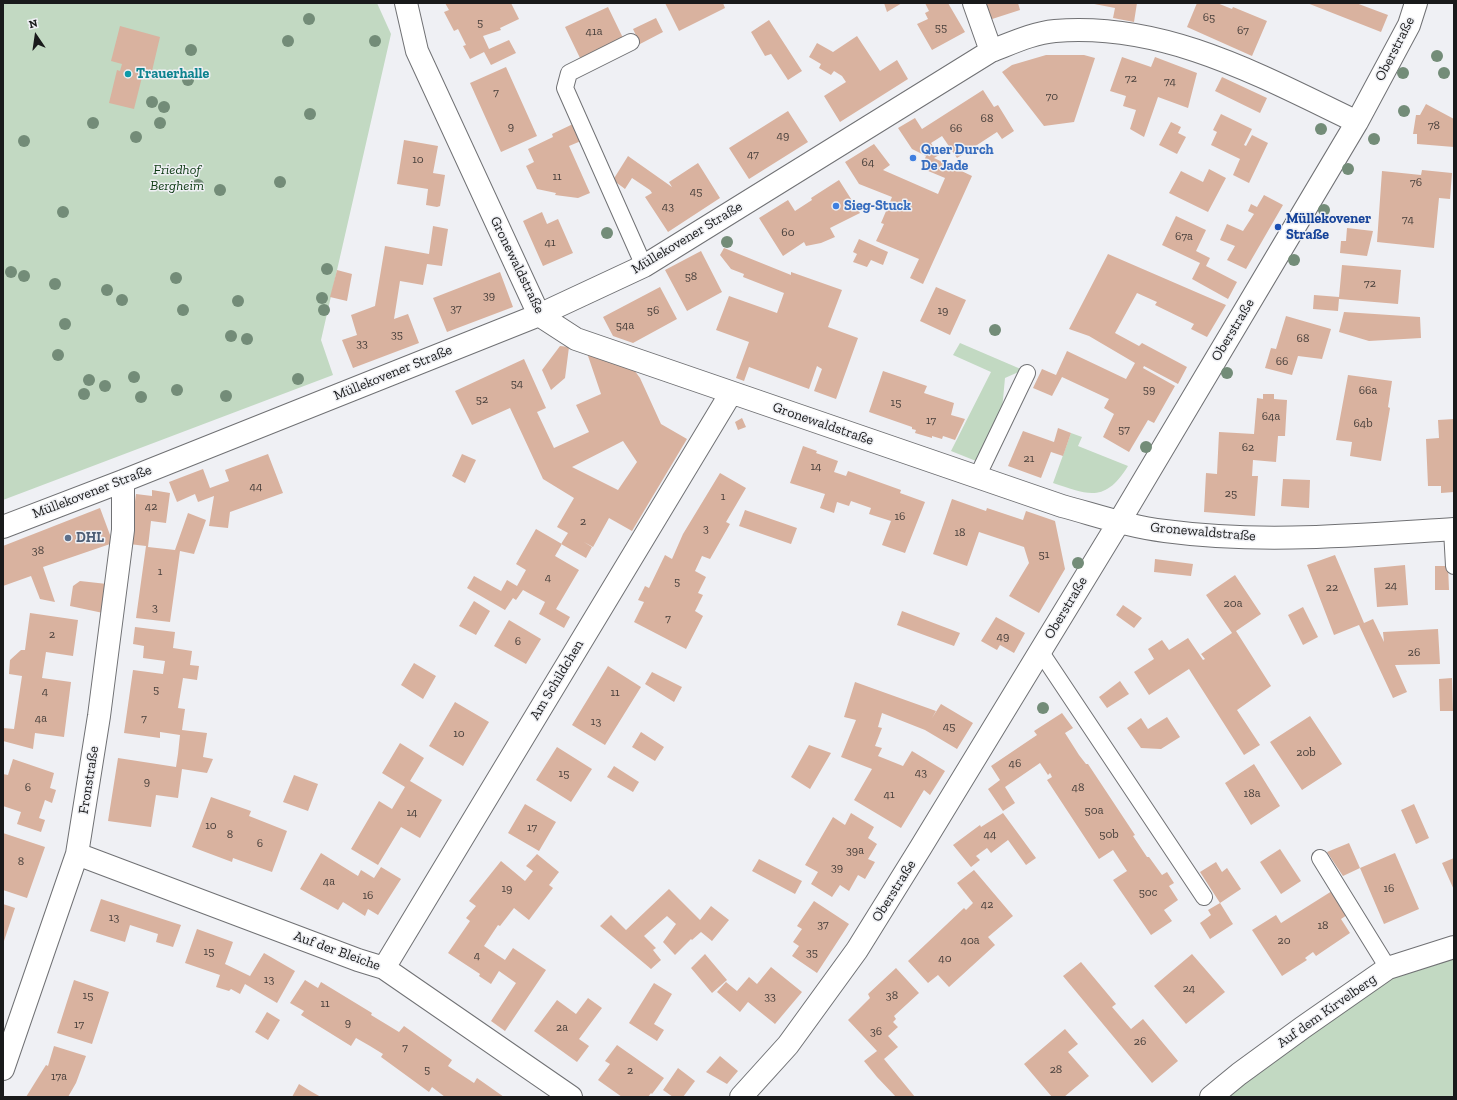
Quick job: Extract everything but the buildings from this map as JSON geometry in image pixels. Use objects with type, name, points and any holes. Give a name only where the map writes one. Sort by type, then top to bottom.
[{"type":"street","name":"Gronewaldstraße","points":[[406,3],[417,51],[539,315],[576,339],[1062,506],[1119,522],[1165,531],[1234,537],[1306,537],[1453,530]]},
{"type":"street","points":[[974,3],[991,51]]},
{"type":"street","name":"Oberstraße","points":[[741,1097],[788,1045],[857,950],[921,847],[1119,522],[1357,122],[1409,25],[1416,3]]},
{"type":"street","name":"Müllekovener Straße","points":[[3,527],[123,481],[539,315],[644,266],[991,51],[1023,39],[1054,31],[1100,32],[1168,42],[1200,50],[1253,72],[1357,122]]},
{"type":"street","name":"Am Schildchen","points":[[384,968],[731,393]]},
{"type":"street","name":"Fronstraße","points":[[3,1069],[77,854],[99,716],[123,530],[123,481]]},
{"type":"street","name":"Auf der Bleiche","points":[[77,854],[358,960],[384,968],[571,1097]]},
{"type":"street","name":"Auf dem Kirvelberg","points":[[1212,1097],[1239,1074],[1388,968],[1454,947]]},
{"type":"lane","points":[[631,42],[569,73],[565,88],[644,266]]},
{"type":"lane","points":[[977,477],[1027,373]]},
{"type":"lane","name":"Gronewaldstraße","points":[[1453,530],[1454,566]]},
{"type":"lane","name":"Oberstraße","points":[[1040,651],[1204,897]]},
{"type":"lane","points":[[1320,858],[1388,968]]},
{"type":"green space","name":"Friedhof Bergheim","points":[[3,3],[377,3],[391,34],[321,340],[333,375],[3,500]]},
{"type":"green space","points":[[960,343],[1023,370],[1005,378],[1002,410],[976,461],[951,451],[991,372],[953,355]]},
{"type":"green space","points":[[1071,433],[1082,437],[1078,446],[1128,466],[1120,478],[1112,486],[1104,491],[1086,493],[1053,483]]},
{"type":"green space","points":[[1454,956],[1454,1097],[1222,1097],[1401,969]]},
{"type":"place","name":"Trauerhalle","points":[[128,74]]},
{"type":"place","name":"Quer Durch De Jade","points":[[913,158]]},
{"type":"place","name":"Sieg-Stuck","points":[[836,206]]},
{"type":"place","name":"Müllekovener Straße","points":[[1278,227]]},
{"type":"place","name":"DHL","points":[[68,538]]}]
